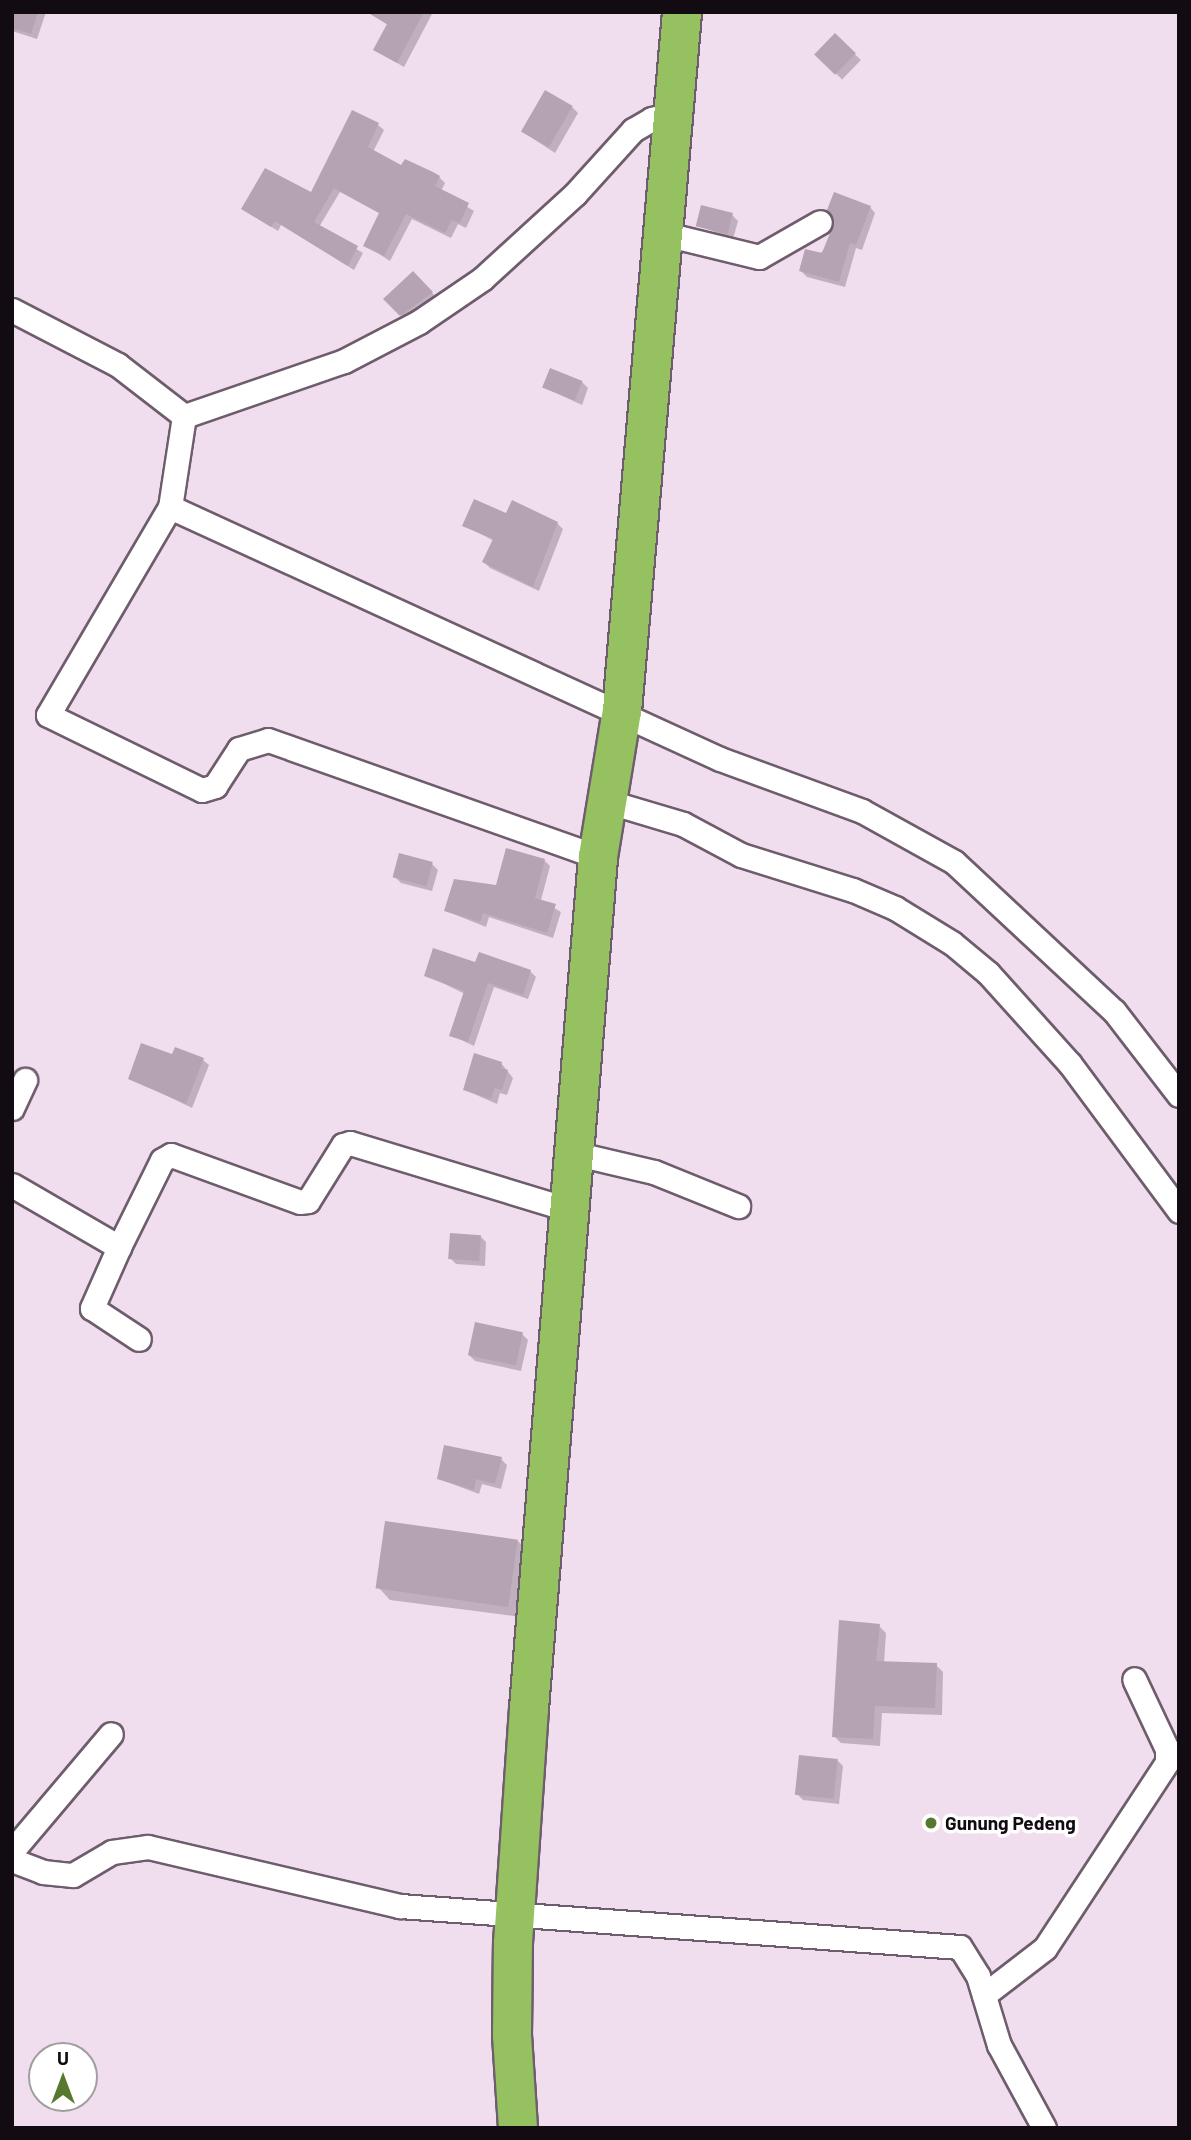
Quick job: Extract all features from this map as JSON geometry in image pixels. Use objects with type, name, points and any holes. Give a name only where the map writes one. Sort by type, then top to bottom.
[{"type":"highway","points":[[518,2128],[512,2035],[514,1912],[568,1209],[597,857],[622,712],[682,12]]},
{"type":"street","points":[[184,416],[344,361],[419,322],[482,279],[575,194],[633,130],[652,118],[673,114]]},
{"type":"street","points":[[665,234],[759,257],[820,222]]},
{"type":"street","points":[[12,310],[118,365],[184,416]]},
{"type":"street","points":[[184,416],[170,507],[48,715],[202,790],[215,786],[239,749],[268,740],[597,857]]},
{"type":"street","points":[[170,507],[622,712],[719,759],[862,811],[954,862],[1114,1011],[1179,1095]]},
{"type":"street","points":[[606,801],[683,824],[741,855],[853,890],[895,908],[952,943],[988,973],[1070,1064],[1179,1211]]},
{"type":"street","points":[[12,1108],[25,1080]]},
{"type":"street","points":[[139,1339],[92,1308],[162,1160],[171,1155],[300,1202],[314,1194],[343,1145],[350,1143],[568,1209]]},
{"type":"street","points":[[573,1153],[654,1172],[737,1206]]},
{"type":"street","points":[[12,1185],[119,1247]]},
{"type":"street","points":[[984,1995],[1045,1948],[1167,1762],[1167,1749],[1134,1679]]},
{"type":"street","points":[[12,1851],[111,1734]]},
{"type":"street","points":[[12,1860],[43,1872],[73,1875],[112,1852],[148,1847],[400,1906],[951,1945],[967,1952],[999,2045],[1044,2128]]},
{"type":"building","points":[[12,12],[38,12],[31,34],[12,28]]},
{"type":"building","points":[[367,12],[424,12],[397,63],[373,50],[387,24]]},
{"type":"building","points":[[835,33],[856,53],[835,75],[814,55]]},
{"type":"building","points":[[545,90],[573,106],[549,148],[521,132]]},
{"type":"building","points":[[352,110],[379,123],[368,147],[401,165],[405,159],[433,172],[440,176],[435,186],[469,203],[460,223],[452,220],[445,233],[406,214],[384,256],[363,246],[379,213],[334,188],[314,222],[358,246],[348,266],[275,221],[271,227],[241,209],[265,168],[311,192]]},
{"type":"building","points":[[834,192],[871,206],[856,245],[850,243],[839,282],[799,271],[805,249],[822,253],[834,223],[827,210]]},
{"type":"building","points":[[701,205],[733,213],[728,234],[696,226]]},
{"type":"building","points":[[413,271],[433,292],[400,316],[383,299]]},
{"type":"building","points":[[550,368],[582,381],[575,401],[542,387]]},
{"type":"building","points":[[474,499],[506,513],[512,500],[558,522],[533,587],[482,562],[493,539],[462,526]]},
{"type":"building","points":[[506,848],[545,859],[535,898],[556,904],[547,933],[483,913],[480,922],[444,911],[454,879],[496,885]]},
{"type":"building","points":[[399,853],[433,862],[426,886],[393,877]]},
{"type":"building","points":[[433,948],[475,962],[479,952],[531,970],[523,995],[488,983],[468,1042],[449,1036],[464,991],[424,976]]},
{"type":"building","points":[[141,1043],[172,1054],[175,1047],[204,1058],[186,1104],[128,1079]]},
{"type":"building","points":[[474,1053],[502,1062],[501,1068],[508,1070],[502,1090],[495,1088],[491,1099],[463,1090]]},
{"type":"building","points":[[450,1233],[481,1235],[479,1261],[448,1259]]},
{"type":"building","points":[[475,1322],[523,1332],[516,1365],[468,1355]]},
{"type":"building","points":[[444,1445],[502,1457],[495,1484],[476,1479],[474,1490],[437,1479]]},
{"type":"building","points":[[385,1521],[518,1540],[508,1607],[376,1588]]},
{"type":"building","points":[[839,1620],[880,1624],[876,1661],[937,1663],[935,1708],[875,1706],[873,1739],[832,1737]]},
{"type":"building","points":[[799,1755],[838,1759],[834,1799],[795,1795]]},
{"type":"place","name":"Gunung Pedeng","points":[[931,1823]]}]
